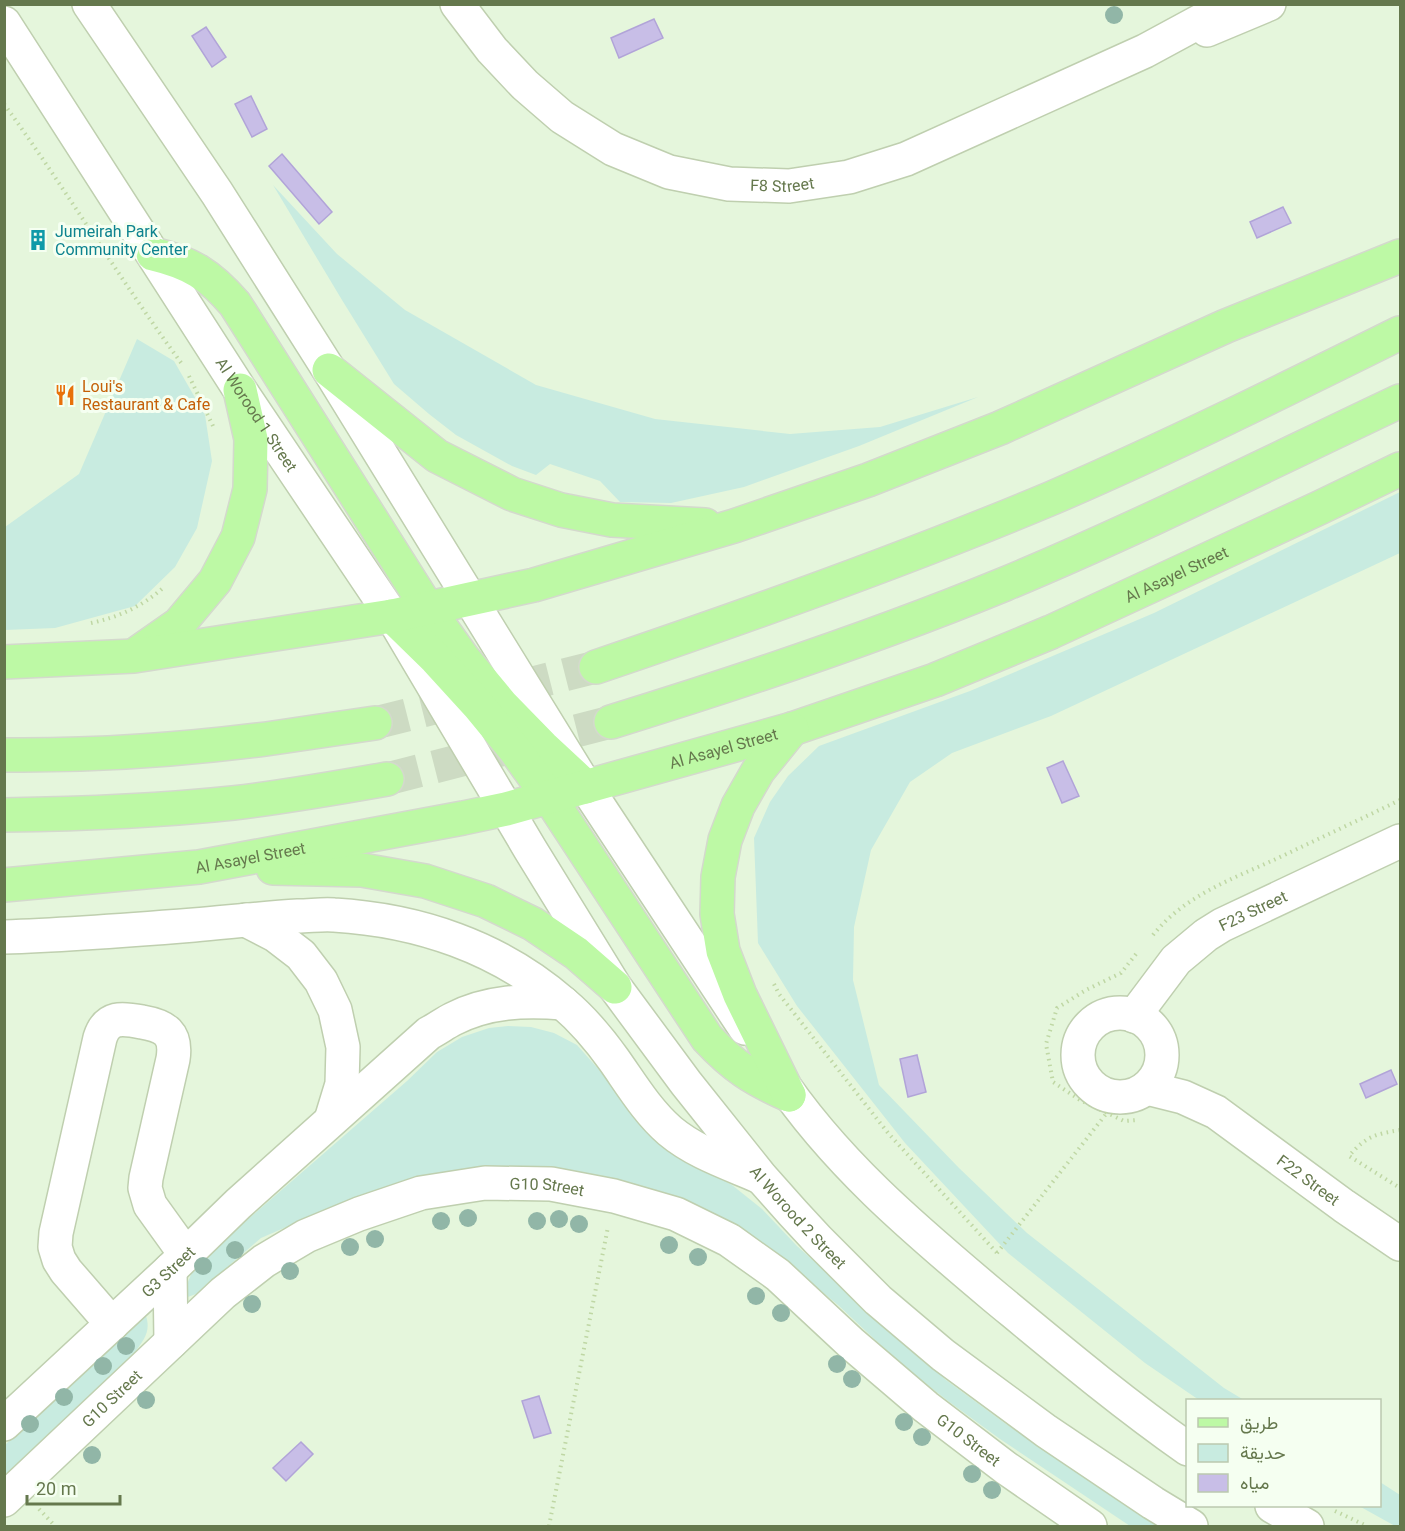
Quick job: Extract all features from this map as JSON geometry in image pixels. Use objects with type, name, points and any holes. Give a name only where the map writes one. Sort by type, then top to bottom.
[{"type":"main road","points":[[153,254],[186,264],[201,272],[220,287],[235,304],[428,609],[463,658],[502,705],[586,787]]},
{"type":"main road","points":[[4,662],[134,656],[343,625],[534,585],[734,526],[868,480],[1000,428],[1227,326],[1401,256]]},
{"type":"main road","points":[[596,667],[901,559],[1052,497],[1202,430],[1401,333]]},
{"type":"main road","points":[[329,370],[437,456],[512,494],[561,510],[612,520],[734,526]]},
{"type":"main road","points":[[134,656],[179,624],[215,582],[238,537],[250,489],[251,439],[240,390]]},
{"type":"main road","points":[[611,722],[711,692],[810,658],[1005,583],[1102,542],[1401,401]]},
{"type":"main road","name":"Al Asayel Street","points":[[4,885],[199,867],[506,809],[792,729],[935,680],[1050,632],[1401,469]]},
{"type":"main road","points":[[392,616],[436,659],[515,750],[549,797],[707,1038],[742,1071],[789,1095]]},
{"type":"main road","points":[[4,755],[156,750],[266,739],[375,723]]},
{"type":"main road","points":[[789,1095],[740,995],[723,951],[717,914],[718,877],[725,840],[738,806],[758,771],[792,729]]},
{"type":"main road","points":[[4,815],[157,810],[234,803],[387,779]]},
{"type":"main road","points":[[199,867],[362,870],[425,881],[486,901],[533,924],[576,953],[615,987]]},
{"type":"street","points":[[89,4],[217,193],[445,556],[586,787],[789,1095],[836,1151],[918,1232],[1102,1384],[1186,1447]]},
{"type":"street","name":"F8 Street","points":[[457,4],[492,50],[525,85],[562,117],[613,149],[669,172],[729,184],[789,186],[849,177],[906,159],[1145,51]]},
{"type":"street","points":[[1145,51],[1227,4]]},
{"type":"street","points":[[1145,51],[1210,29],[1269,4]]},
{"type":"street","name":"Al Worood 1 Street","points":[[4,23],[240,390],[392,616],[506,809]]},
{"type":"street","name":"Al Worood 2 Street","points":[[506,809],[615,987],[686,1083],[761,1177],[818,1240],[871,1293],[943,1355],[1046,1431],[1191,1527]]},
{"type":"street","name":"F23 Street","points":[[1134,1016],[1176,960],[1206,935],[1222,925],[1401,841]]},
{"type":"street","points":[[4,937],[332,915],[378,919],[423,928],[467,943],[501,959],[533,979],[563,1003],[588,1028],[644,1102],[672,1132],[706,1154],[761,1177]]},
{"type":"street","points":[[246,920],[275,935],[301,955],[321,981],[335,1010],[343,1047],[342,1084],[331,1120]]},
{"type":"street","name":"G3 Street","points":[[4,1424],[178,1263],[238,1204],[429,1033],[479,1008],[507,1002],[534,1000],[563,1003]]},
{"type":"street","name":"F22 Street","points":[[1216,1112],[1191,1078],[1161,1048],[1158,1038],[1144,1021],[1122,1013],[1110,1014],[1089,1026],[1082,1036],[1078,1048],[1081,1071],[1087,1082],[1096,1090],[1129,1104],[1183,1097],[1216,1112],[1344,1206],[1401,1244]]},
{"type":"street","points":[[112,1324],[59,1260],[56,1233],[102,1030],[109,1023],[118,1019],[128,1019],[162,1027],[172,1038],[175,1048],[145,1188],[150,1205],[178,1263],[171,1342]]},
{"type":"street","points":[[1129,1104],[1154,1080],[1162,1060],[1161,1048]]},
{"type":"street","name":"G10 Street","points":[[4,1500],[223,1293],[264,1261],[306,1236],[359,1214],[421,1193],[485,1184],[551,1184],[614,1196],[676,1214],[729,1240],[778,1275],[851,1343],[926,1407],[1006,1468],[1090,1527]]},
{"type":"street","points":[[1276,1507],[1319,1518]]},
{"type":"path","points":[[4,104],[182,365]]},
{"type":"path","points":[[188,373],[214,430]]},
{"type":"path","points":[[82,625],[114,618],[138,607],[170,582]]},
{"type":"path","points":[[1151,936],[1162,923],[1185,904],[1215,887],[1401,800]]},
{"type":"path","points":[[1129,1104],[1080,1101],[1053,1082],[1046,1044],[1057,1008],[1086,990],[1121,973],[1140,951]]},
{"type":"path","points":[[768,975],[779,994],[888,1133],[997,1253],[1129,1104]]},
{"type":"path","points":[[1401,1130],[1378,1133],[1359,1144],[1349,1156],[1401,1188]]},
{"type":"path","points":[[549,1527],[614,1196]]},
{"type":"path","points":[[1319,1518],[1367,1527]]},
{"type":"shaded area","points":[[5,5],[1400,5],[1400,1526],[5,1526]]},
{"type":"green space","points":[[273,185],[337,254],[405,310],[536,385],[655,419],[790,434],[880,427],[978,397],[859,446],[744,487],[671,503],[620,502],[600,481],[550,464],[536,475],[512,466],[456,435],[394,384]]},
{"type":"green space","points":[[137,339],[174,361],[205,415],[212,461],[197,528],[175,567],[135,606],[55,628],[5,630],[5,527],[79,474]]},
{"type":"green space","points":[[1400,492],[1400,553],[1051,716],[952,753],[910,782],[871,850],[854,927],[853,980],[879,1085],[959,1168],[1027,1233],[1224,1388],[1242,1399],[1198,1399],[1145,1363],[1008,1253],[905,1143],[797,1006],[758,943],[754,838],[770,802],[788,776],[819,746],[970,691],[1154,613]]},
{"type":"green space","points":[[531,1027],[554,1033],[577,1045],[690,1163],[732,1185],[762,1209],[797,1246],[946,1380],[1006,1424],[1159,1526],[1130,1526],[1000,1439],[901,1364],[838,1305],[759,1240],[705,1210],[383,1189],[261,1238],[196,1294],[185,1298],[186,1287],[192,1272],[246,1221],[407,1081],[437,1052],[462,1037],[489,1028]]},
{"type":"green space","points":[[146,1316],[147,1331],[135,1352],[5,1475],[5,1445],[133,1325]]},
{"type":"green space","points":[[1381,1483],[1400,1495],[1400,1526],[1395,1526],[1361,1507],[1381,1507]]},
{"type":"water","points":[[654,19],[663,38],[619,58],[611,38]]},
{"type":"water","points":[[206,27],[226,57],[212,67],[192,36]]},
{"type":"water","points":[[251,96],[267,129],[252,137],[235,104]]},
{"type":"water","points":[[282,154],[332,212],[319,224],[269,166]]},
{"type":"water","points":[[1283,207],[1291,223],[1257,238],[1250,222]]},
{"type":"water","points":[[1063,761],[1079,796],[1062,803],[1047,768]]},
{"type":"water","points":[[917,1055],[926,1092],[908,1097],[900,1059]]},
{"type":"water","points":[[1391,1070],[1397,1084],[1366,1098],[1360,1084]]},
{"type":"water","points":[[539,1396],[551,1433],[534,1438],[522,1401]]},
{"type":"water","points":[[301,1442],[313,1454],[286,1481],[273,1468]]},
{"type":"tunnel","points":[[375,723],[596,667]]},
{"type":"tunnel","points":[[387,779],[611,722]]},
{"type":"place","name":"Jumeirah Park Community Center","points":[[38,240]]},
{"type":"place","name":"Loui's Restaurant & Cafe","points":[[65,395]]}]
